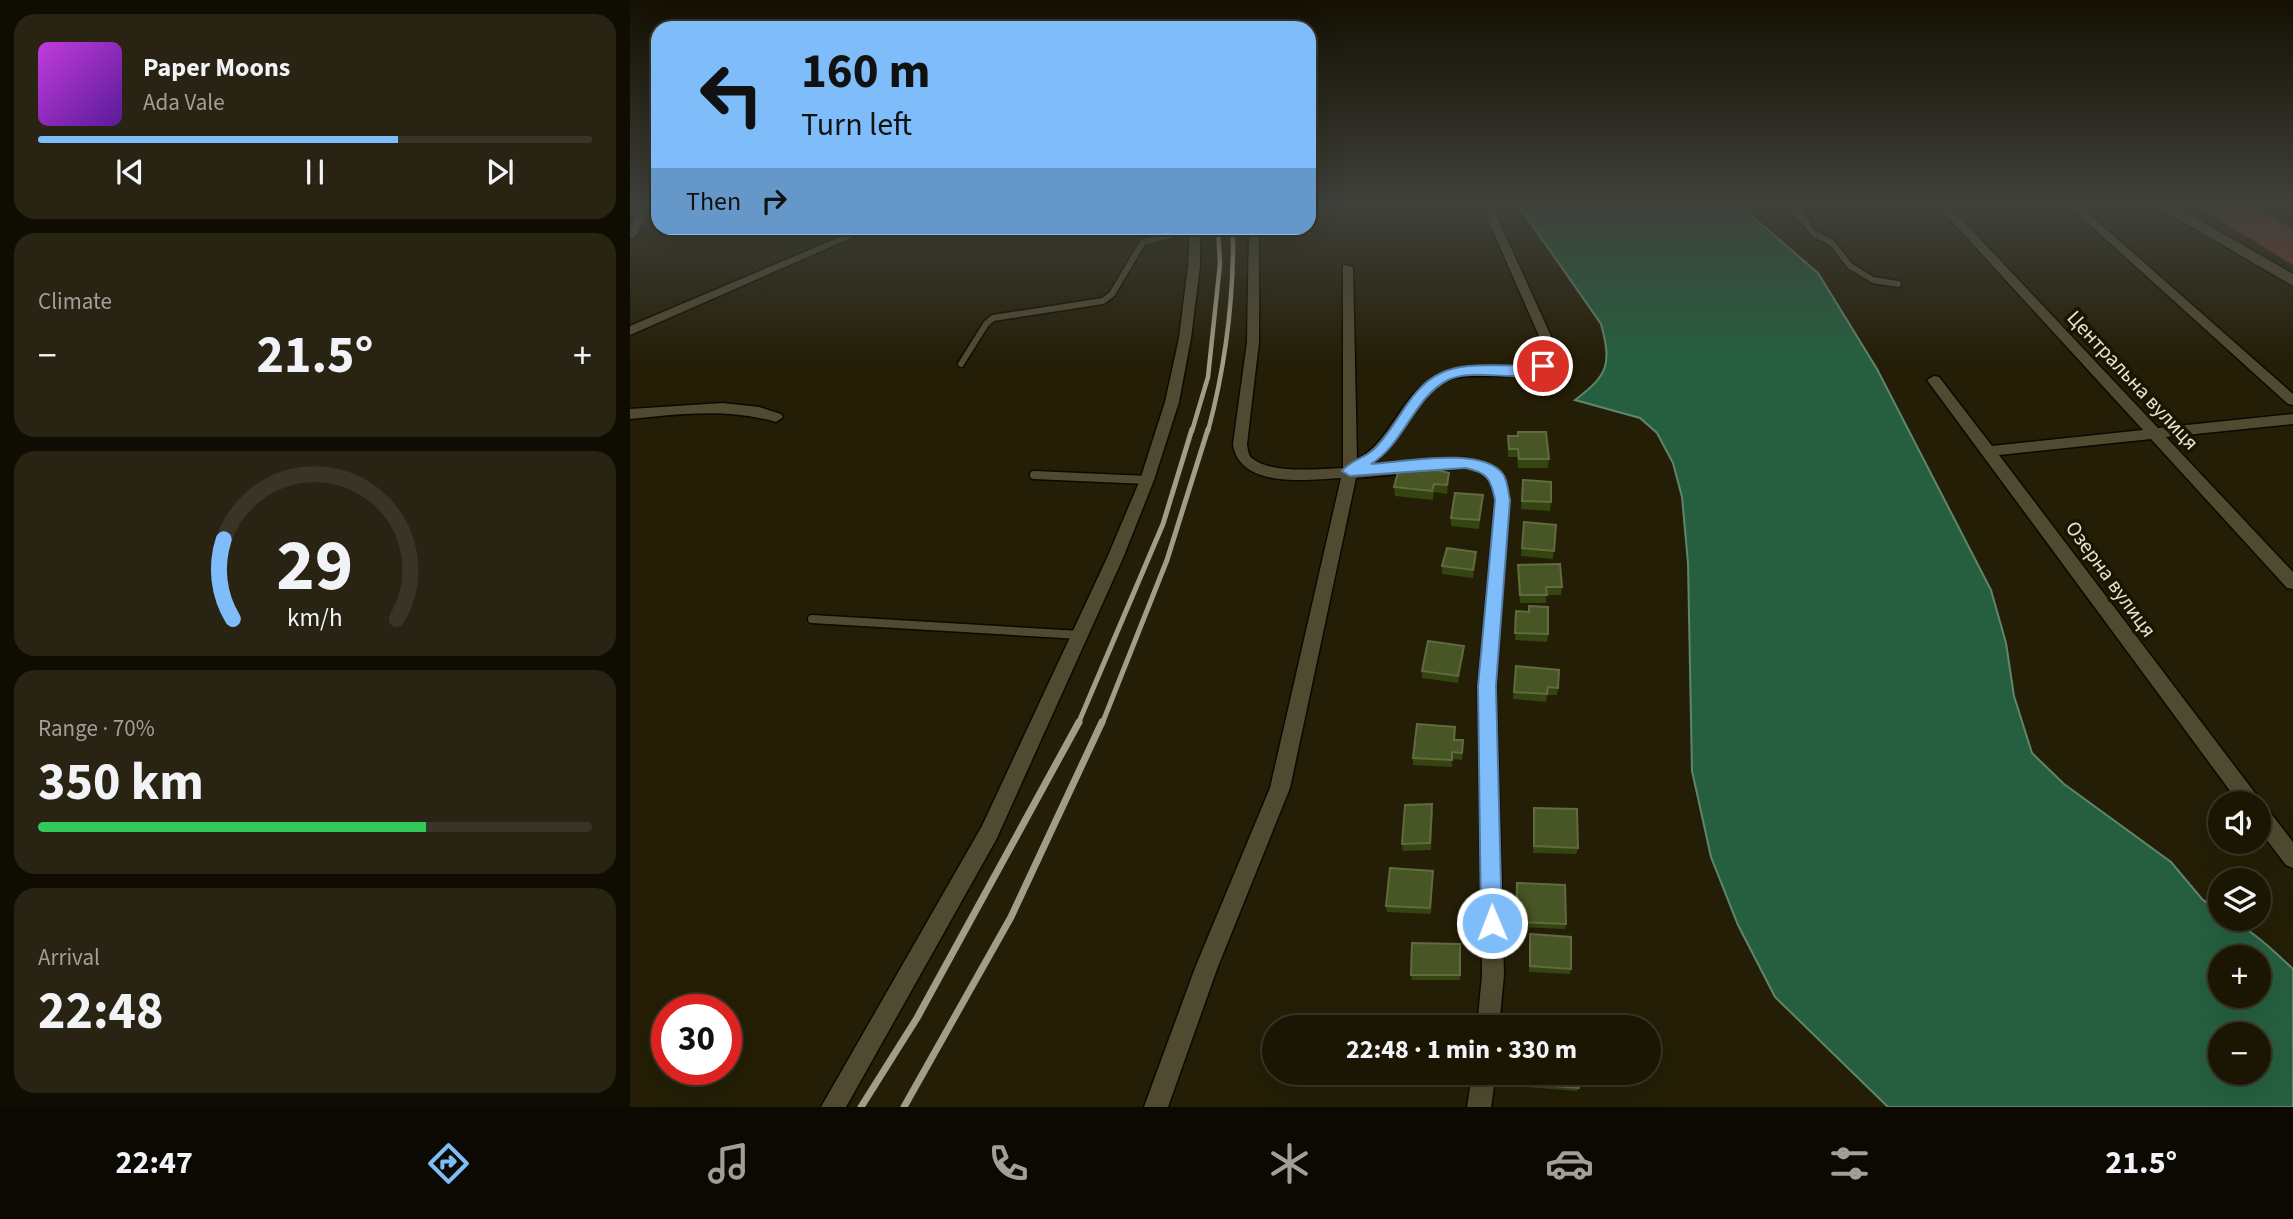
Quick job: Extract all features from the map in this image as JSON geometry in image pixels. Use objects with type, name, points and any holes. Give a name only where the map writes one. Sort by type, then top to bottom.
[{"type":"main road","points":[[2253,258],[2293,281]]},
{"type":"street","points":[[630,331],[800,258]]},
{"type":"street","points":[[833,1107],[989,833],[1115,558],[1147,480],[1172,402],[1185,338],[1194,258]]},
{"type":"street","points":[[1254,258],[1253,342],[1240,444],[1241,454],[1249,464],[1278,474],[1322,474],[1465,463],[1476,464],[1494,472],[1498,478],[1502,500],[1487,686],[1493,975],[1489,1015]]},
{"type":"street","points":[[1350,471],[1378,453],[1428,388],[1446,376],[1474,371],[1530,371],[1550,361],[1552,354],[1549,345],[1510,258]]},
{"type":"street","name":"Центральна вулиця","points":[[1991,258],[2293,583]]},
{"type":"street","points":[[2132,258],[2293,401]]},
{"type":"street","points":[[1156,1107],[1206,968],[1280,788],[1350,471],[1347,267]]},
{"type":"street","name":"Озерна вулиця","points":[[1934,380],[2182,715],[2242,791]]},
{"type":"street","points":[[630,414],[724,408],[751,409],[776,417]]},
{"type":"street","points":[[1989,451],[2293,419]]},
{"type":"street","points":[[2271,830],[2293,858]]},
{"type":"street","points":[[1479,1107],[1482,1085]]},
{"type":"lane","points":[[961,364],[986,324],[993,318],[1103,301],[1112,294],[1134,258]]},
{"type":"lane","points":[[1843,258],[1850,267],[1873,280],[1898,284]]},
{"type":"lane","points":[[1034,475],[1147,480]]},
{"type":"lane","points":[[812,619],[1080,635]]},
{"type":"shaded area","points":[[1555,258],[1800,258],[1818,273],[1877,369],[1991,590],[2006,643],[2014,696],[2032,753],[2064,784],[2171,862],[2208,903],[2208,931],[2249,931],[2266,945],[2208,945],[2208,1008],[2271,1008],[2271,949],[2293,969],[2293,1107],[1888,1107],[1775,997],[1738,925],[1711,857],[1692,771],[1688,563],[1682,497],[1673,463],[1657,433],[1640,418],[1575,400],[1601,376],[1606,350],[1601,324]]},
{"type":"shaded area","points":[[2281,258],[2293,258],[2293,265]]},
{"type":"building","points":[[1518,432],[1546,432],[1549,459],[1519,459],[1518,449],[1509,449],[1508,436],[1518,436]]},
{"type":"building","points":[[1426,467],[1449,473],[1447,485],[1434,484],[1432,491],[1394,487],[1399,469],[1425,471]]},
{"type":"building","points":[[1523,480],[1551,482],[1551,502],[1522,501]]},
{"type":"building","points":[[1455,493],[1483,495],[1479,520],[1451,518]]},
{"type":"building","points":[[1524,522],[1556,525],[1554,551],[1522,548]]},
{"type":"building","points":[[1447,548],[1476,552],[1473,570],[1442,566]]},
{"type":"building","points":[[1560,564],[1562,587],[1546,587],[1547,595],[1520,595],[1518,565]]},
{"type":"building","points":[[1529,606],[1548,607],[1548,634],[1515,633],[1516,611],[1529,612]]},
{"type":"building","points":[[1428,641],[1464,646],[1458,676],[1422,671]]},
{"type":"building","points":[[1516,666],[1559,670],[1558,688],[1548,687],[1547,694],[1514,692]]},
{"type":"building","points":[[1417,724],[1455,727],[1454,740],[1463,740],[1462,753],[1452,752],[1452,760],[1413,758]]},
{"type":"building","points":[[1432,804],[1430,843],[1402,844],[1405,805]]},
{"type":"building","points":[[1534,808],[1577,809],[1578,848],[1534,846]]},
{"type":"building","points":[[1390,868],[1433,871],[1430,908],[1386,906]]},
{"type":"building","points":[[1517,883],[1565,885],[1566,924],[1516,922]]},
{"type":"building","points":[[1530,934],[1571,937],[1571,969],[1530,966]]},
{"type":"building","points":[[1412,943],[1460,944],[1460,975],[1411,975]]},
{"type":"building","points":[[1541,1085],[1579,1085],[1579,1088]]},
{"type":"railway","points":[[1192,431],[1208,377],[1220,258]]},
{"type":"railway","points":[[1208,431],[1228,330],[1232,258]]},
{"type":"railway","points":[[1078,723],[1163,524],[1192,429]]},
{"type":"railway","points":[[1102,724],[1167,560],[1208,429]]},
{"type":"railway","points":[[904,1107],[1011,917],[1102,722]]},
{"type":"railway","points":[[861,1107],[917,1018],[1078,723]]},
{"type":"route","points":[[1492,923],[1487,686],[1501,487],[1494,472],[1476,464],[1438,463],[1350,471],[1378,453],[1437,380],[1459,372],[1530,371],[1543,366]]}]
